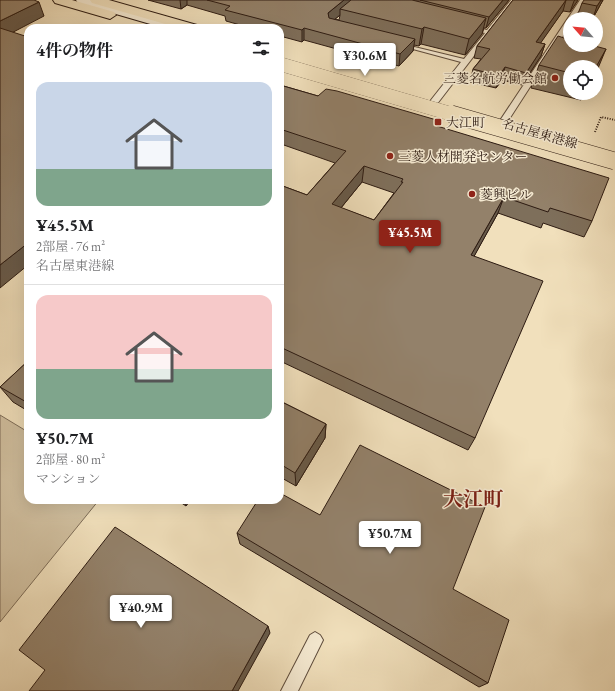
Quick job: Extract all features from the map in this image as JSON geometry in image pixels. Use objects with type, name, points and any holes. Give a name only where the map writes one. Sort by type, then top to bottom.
[{"type":"highway","points":[[59,0],[142,24]]},
{"type":"highway","points":[[96,0],[179,24]]},
{"type":"highway","points":[[284,54],[615,150]]},
{"type":"highway","points":[[284,66],[615,161]]},
{"type":"main road","points":[[63,0],[143,24]]},
{"type":"main road","points":[[82,0],[164,24]]},
{"type":"main road","name":"名古屋東港線","points":[[284,59],[615,154]]},
{"type":"main road","name":"名古屋東港線","points":[[284,66],[615,165]]},
{"type":"lane","points":[[434,102],[464,61],[514,0]]},
{"type":"lane","points":[[575,12],[583,0]]},
{"type":"lane","points":[[465,26],[487,32]]},
{"type":"lane","points":[[503,122],[563,30]]},
{"type":"lane","points":[[390,42],[464,61]]},
{"type":"lane","points":[[289,691],[315,640]]},
{"type":"path","points":[[595,132],[601,117],[615,120]]},
{"type":"shaded area","points":[[0,415],[24,430],[24,504],[96,504],[0,622]]},
{"type":"building","points":[[0,0],[34,0],[39,2],[0,21]]},
{"type":"building","points":[[207,0],[344,0],[328,13],[329,18],[415,39],[400,54],[304,28],[302,30],[284,25],[284,24],[225,10],[230,6]]},
{"type":"building","points":[[351,0],[412,0],[486,18],[469,39],[424,27],[422,29],[340,9]]},
{"type":"building","points":[[420,0],[503,0],[489,17]]},
{"type":"building","points":[[513,0],[566,0],[536,42],[545,44],[526,73],[505,67],[499,76],[473,69],[490,49],[477,46]]},
{"type":"building","points":[[584,0],[601,0],[597,6],[582,3]]},
{"type":"building","points":[[0,28],[24,36],[24,246],[0,265]]},
{"type":"building","points":[[558,36],[563,38],[563,52],[603,52],[603,48],[606,49],[600,60],[563,60],[563,71],[539,65]]},
{"type":"building","points":[[284,86],[318,96],[326,89],[337,91],[440,121],[437,126],[609,178],[592,221],[550,208],[548,212],[504,197],[471,255],[543,281],[475,438],[284,349],[284,186],[307,195],[346,151],[284,130]],"holes":[[[364,166],[403,179],[401,182],[403,182],[374,220],[332,204]]]},
{"type":"building","points":[[24,365],[24,401],[0,387]]},
{"type":"building","points":[[284,403],[326,424],[295,473],[284,466]]},
{"type":"building","points":[[360,445],[485,507],[453,589],[509,620],[488,683],[237,533],[255,504],[284,504],[284,495],[320,515]]},
{"type":"building","points":[[115,527],[268,626],[232,691],[29,691],[45,670],[19,650]]},
{"type":"place","name":"三菱名航労働会館","points":[[555,78]]},
{"type":"place","name":"大江町","points":[[438,122]]},
{"type":"place","name":"三菱人材開発センター","points":[[390,156]]},
{"type":"place","name":"菱興ビル","points":[[472,194]]},
{"type":"district","name":"大江町","points":[[473,499]]}]
